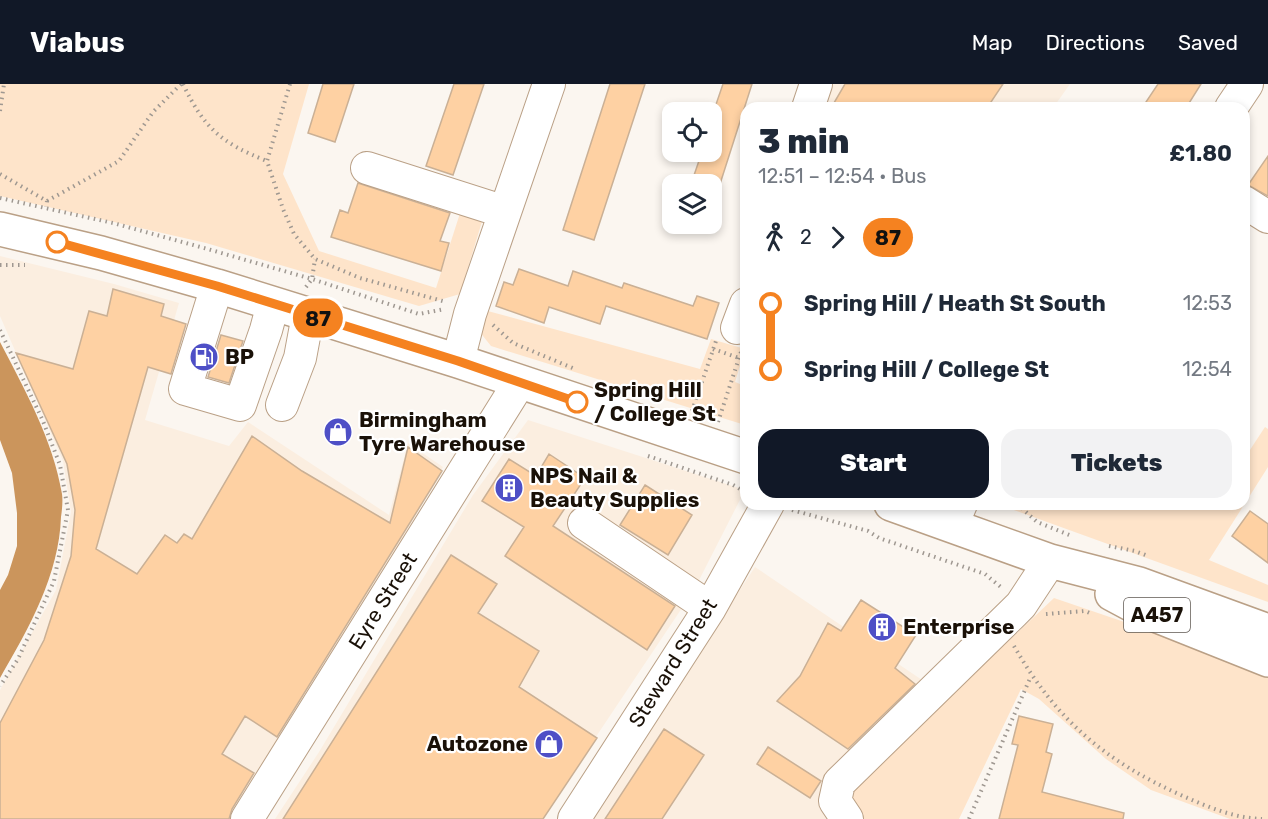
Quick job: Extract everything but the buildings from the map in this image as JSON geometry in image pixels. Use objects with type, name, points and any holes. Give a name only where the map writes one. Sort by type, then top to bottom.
[{"type":"main road","points":[[0,229],[101,253],[217,286],[458,361],[740,456]]},
{"type":"main road","name":"A457","points":[[930,510],[956,514],[1140,609],[1268,660]]},
{"type":"main road","name":"A457","points":[[1050,561],[1140,584],[1268,631]]},
{"type":"street","points":[[458,361],[471,312],[549,84]]},
{"type":"street","points":[[810,102],[816,84]]},
{"type":"street","points":[[1235,102],[1247,84]]},
{"type":"street","points":[[368,168],[504,212]]},
{"type":"street","points":[[1250,206],[1268,217]]},
{"type":"street","points":[[217,286],[185,389],[240,405],[273,304]]},
{"type":"street","points":[[282,405],[300,358],[308,315]]},
{"type":"street","name":"Eyre Street","points":[[247,819],[519,383]]},
{"type":"street","name":"Steward Street","points":[[574,819],[710,608],[764,510]]},
{"type":"street","points":[[584,524],[710,608]]},
{"type":"street","points":[[847,819],[835,801],[839,783],[1012,615],[1050,561]]},
{"type":"path","points":[[0,111],[4,84]]},
{"type":"path","points":[[47,201],[119,161],[153,112],[182,84],[196,111],[217,134],[239,150],[267,161]]},
{"type":"path","points":[[290,84],[267,161],[294,234],[315,259],[360,278],[471,312],[488,321],[513,343],[579,371]]},
{"type":"path","points":[[0,174],[47,201]]},
{"type":"path","points":[[0,198],[113,223],[269,267],[419,314],[451,307],[471,312]]},
{"type":"path","points":[[46,207],[47,201]]},
{"type":"path","points":[[0,265],[31,265]]},
{"type":"path","points":[[683,437],[722,324],[740,327]]},
{"type":"path","points":[[0,330],[43,421],[60,465],[68,510],[54,581],[18,659],[0,686]]},
{"type":"path","points":[[726,428],[717,425],[740,331]]},
{"type":"path","points":[[646,455],[740,489]]},
{"type":"path","points":[[794,510],[868,531],[879,538],[985,574],[1012,615],[1031,676],[1071,725],[1106,755],[1154,783],[1204,805],[1244,818],[1262,819]]},
{"type":"path","points":[[1012,615],[1085,611],[1094,615]]},
{"type":"path","points":[[969,819],[1031,676]]},
{"type":"shaded area","points":[[0,84],[309,84],[283,174],[319,251],[436,288],[462,207],[484,215],[460,294],[419,306],[206,243],[0,196]]},
{"type":"shaded area","points":[[831,84],[1070,84],[1057,102],[824,102]]},
{"type":"shaded area","points":[[0,256],[114,284],[179,303],[145,420],[229,446],[248,422],[389,515],[408,443],[443,467],[284,748],[235,819],[0,819],[0,690],[56,590],[71,512],[63,461],[0,316]]},
{"type":"shaded area","points":[[484,310],[700,369],[711,339],[740,348],[740,366],[735,382],[740,384],[740,423],[491,346],[479,331]]},
{"type":"shaded area","points":[[0,342],[45,435],[58,474],[62,500],[55,560],[32,620],[0,678],[0,590],[8,575],[17,546],[17,513],[12,473],[0,440]]},
{"type":"shaded area","points":[[528,420],[740,488],[740,500],[694,590],[541,819],[275,819],[319,752],[473,495]]},
{"type":"shaded area","points":[[1265,427],[1268,429],[1268,467],[1250,495],[1250,450]]},
{"type":"shaded area","points":[[1014,510],[1241,510],[1209,560],[1268,585],[1268,602]]},
{"type":"shaded area","points":[[755,567],[925,682],[834,819],[589,819]]},
{"type":"shaded area","points":[[1054,598],[1224,656],[1268,676],[1268,819],[1230,819],[1151,790],[1106,759],[1039,699],[1021,689],[959,819],[863,819],[852,797],[856,786]]},
{"type":"bus line","name":"87","points":[[57,242],[217,286],[458,361],[577,402]]},
{"type":"place","name":"BP","points":[[204,357]]},
{"type":"place","name":"Spring Hill / College St","points":[[577,402]]},
{"type":"place","name":"Birmingham Tyre Warehouse","points":[[338,432]]},
{"type":"place","name":"NPS Nail & Beauty Supplies","points":[[509,488]]},
{"type":"place","name":"Enterprise","points":[[882,627]]},
{"type":"place","name":"Autozone","points":[[549,744]]}]
